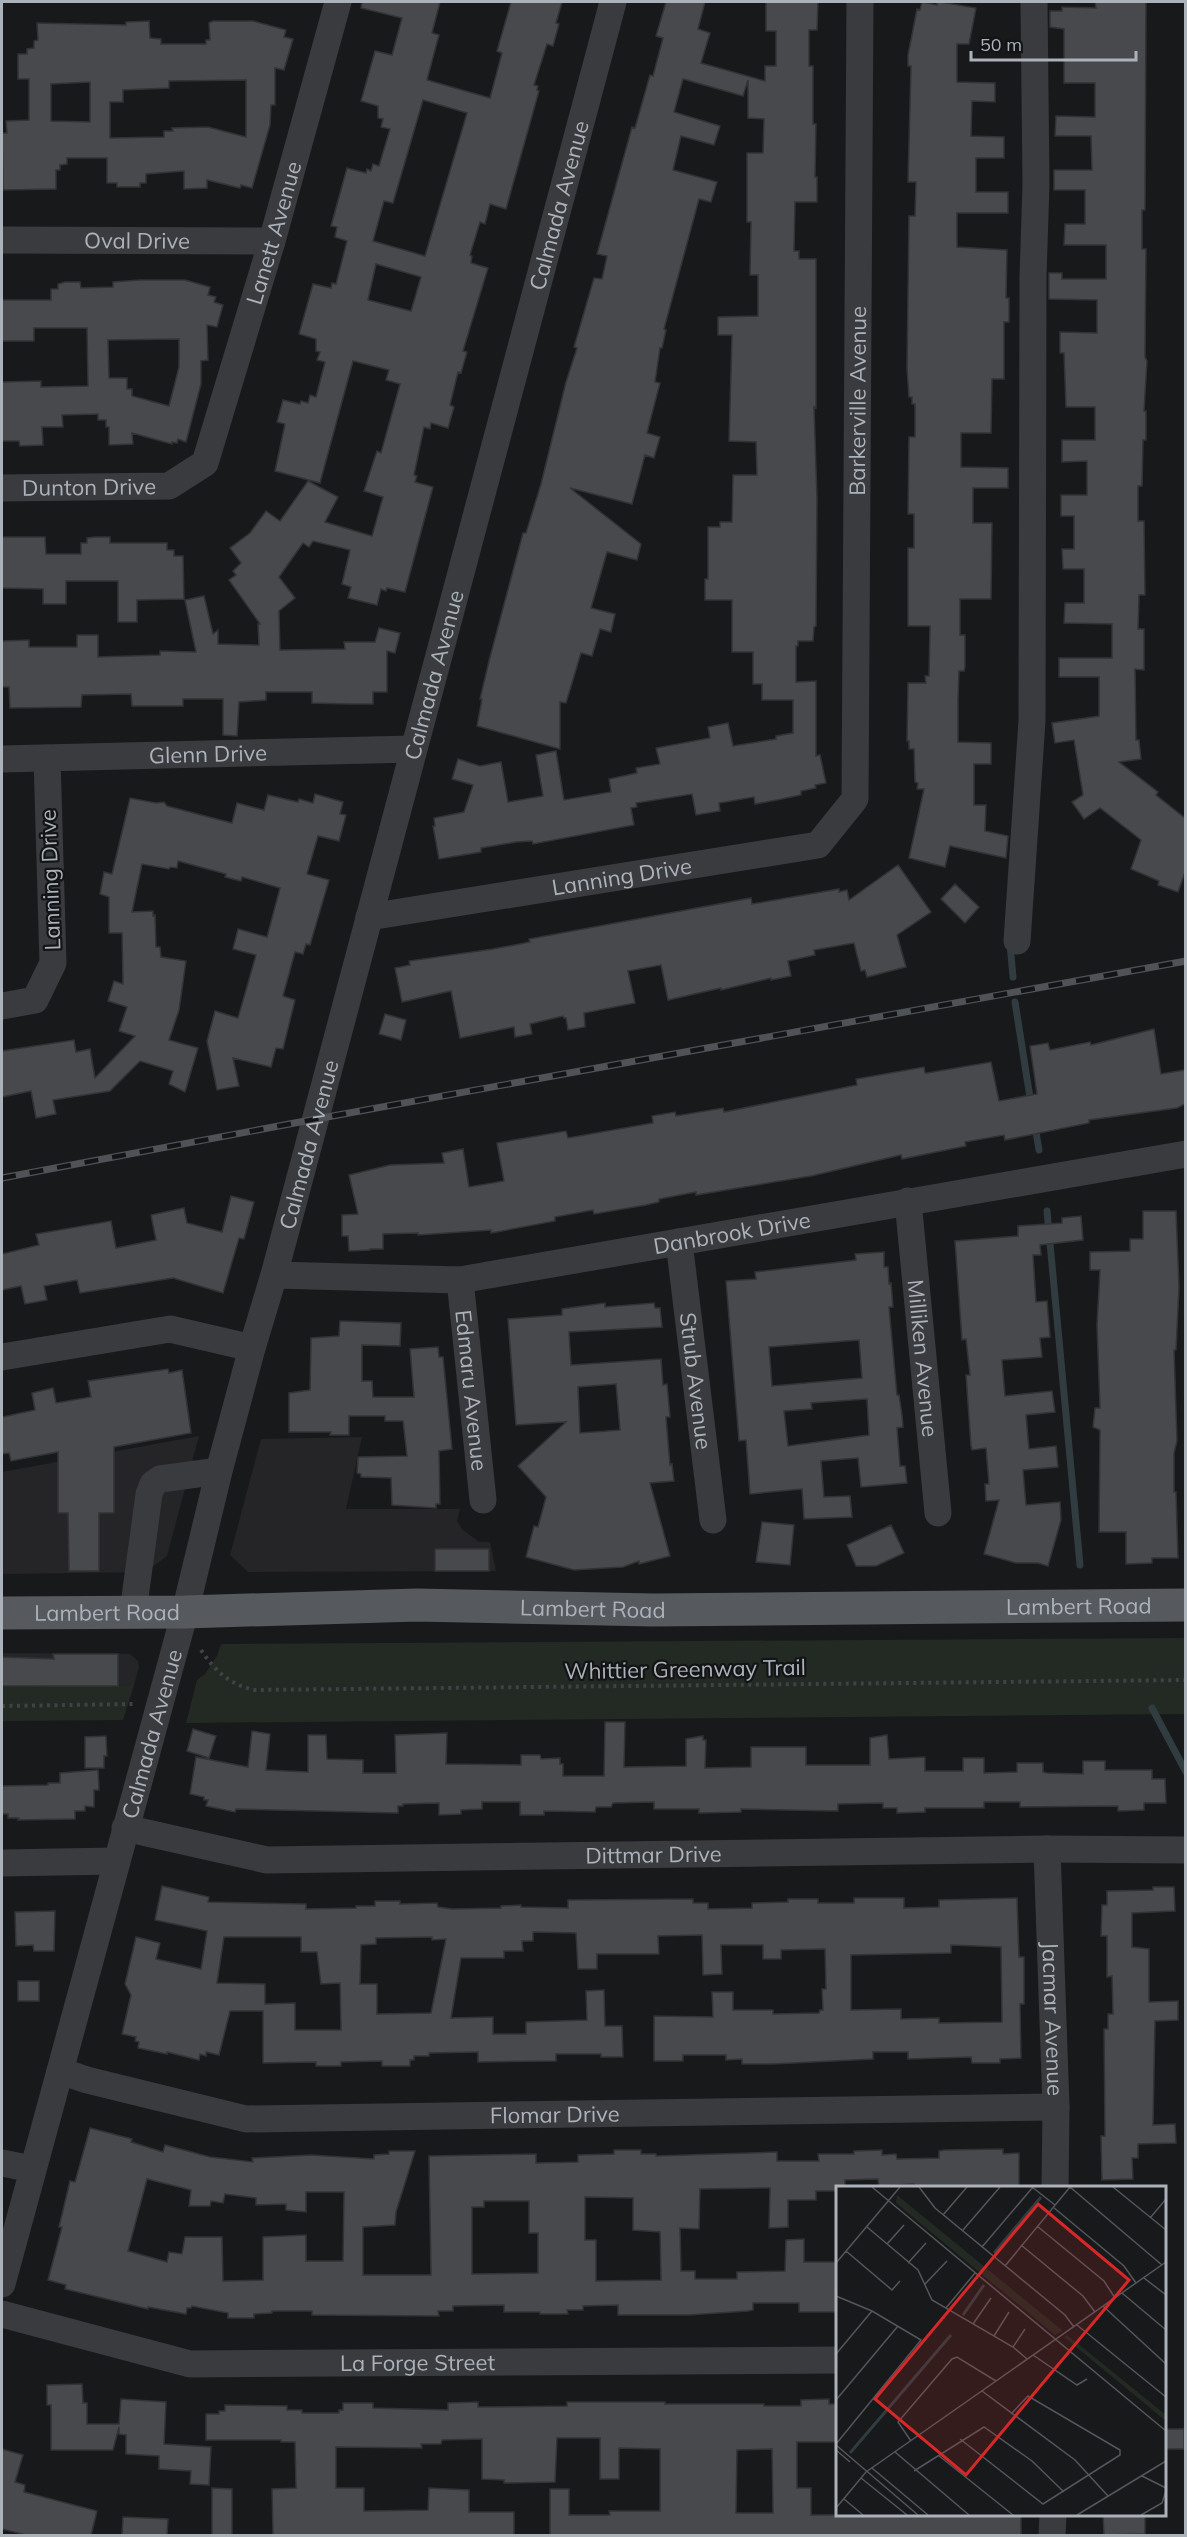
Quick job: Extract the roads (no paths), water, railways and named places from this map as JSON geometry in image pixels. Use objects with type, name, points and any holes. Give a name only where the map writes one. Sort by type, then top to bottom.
[{"type":"main road","name":"Lambert Road","points":[[2,1613],[185,1612],[417,1605],[653,1610],[1185,1605]]},
{"type":"street","name":"Lanett Avenue","points":[[205,463],[272,241],[338,2]]},
{"type":"street","name":"Calmada Avenue","points":[[2,2284],[185,1612],[219,1471],[274,1275],[613,2]]},
{"type":"street","name":"Barkerville Avenue","points":[[855,799],[861,2]]},
{"type":"street","points":[[1017,941],[1032,721],[1034,2]]},
{"type":"street","name":"Oval Drive","points":[[2,240],[272,241]]},
{"type":"street","name":"Dunton Drive","points":[[2,488],[169,486],[205,463]]},
{"type":"street","name":"Glenn Drive","points":[[2,759],[413,749]]},
{"type":"street","name":"Lanning Drive","points":[[2,1006],[35,1000],[53,963],[47,758]]},
{"type":"street","name":"Lanning Drive","points":[[369,917],[818,845],[855,799]]},
{"type":"street","name":"Danbrook Drive","points":[[274,1275],[460,1280],[1185,1154]]},
{"type":"street","name":"Milliken Avenue","points":[[908,1201],[938,1513]]},
{"type":"street","name":"Strub Avenue","points":[[679,1242],[713,1520]]},
{"type":"street","name":"Edmaru Avenue","points":[[460,1280],[483,1500]]},
{"type":"street","points":[[2,1357],[170,1329],[252,1348]]},
{"type":"street","points":[[133,1612],[149,1494],[153,1484],[160,1479],[219,1471]]},
{"type":"street","name":"Dittmar Drive","points":[[125,1828],[267,1860],[1047,1849],[1185,1850]]},
{"type":"street","name":"Jacmar Avenue","points":[[1047,1849],[1056,2107],[1055,2186]]},
{"type":"street","points":[[2,1863],[116,1861]]},
{"type":"street","name":"Flomar Drive","points":[[60,2071],[246,2119],[1056,2107]]},
{"type":"street","points":[[2,2163],[32,2169]]},
{"type":"street","name":"La Forge Street","points":[[2,2314],[190,2364],[836,2360]]},
{"type":"street","points":[[1052,2535],[1053,2516]]},
{"type":"waterway","points":[[1010,944],[1013,977]]},
{"type":"waterway","points":[[1015,1002],[1031,1104]]},
{"type":"waterway","points":[[1035,1126],[1039,1150]]},
{"type":"waterway","points":[[1047,1211],[1080,1565]]},
{"type":"waterway","points":[[1152,1708],[1186,1772]]},
{"type":"railway","points":[[2,1178],[1186,961]]}]
